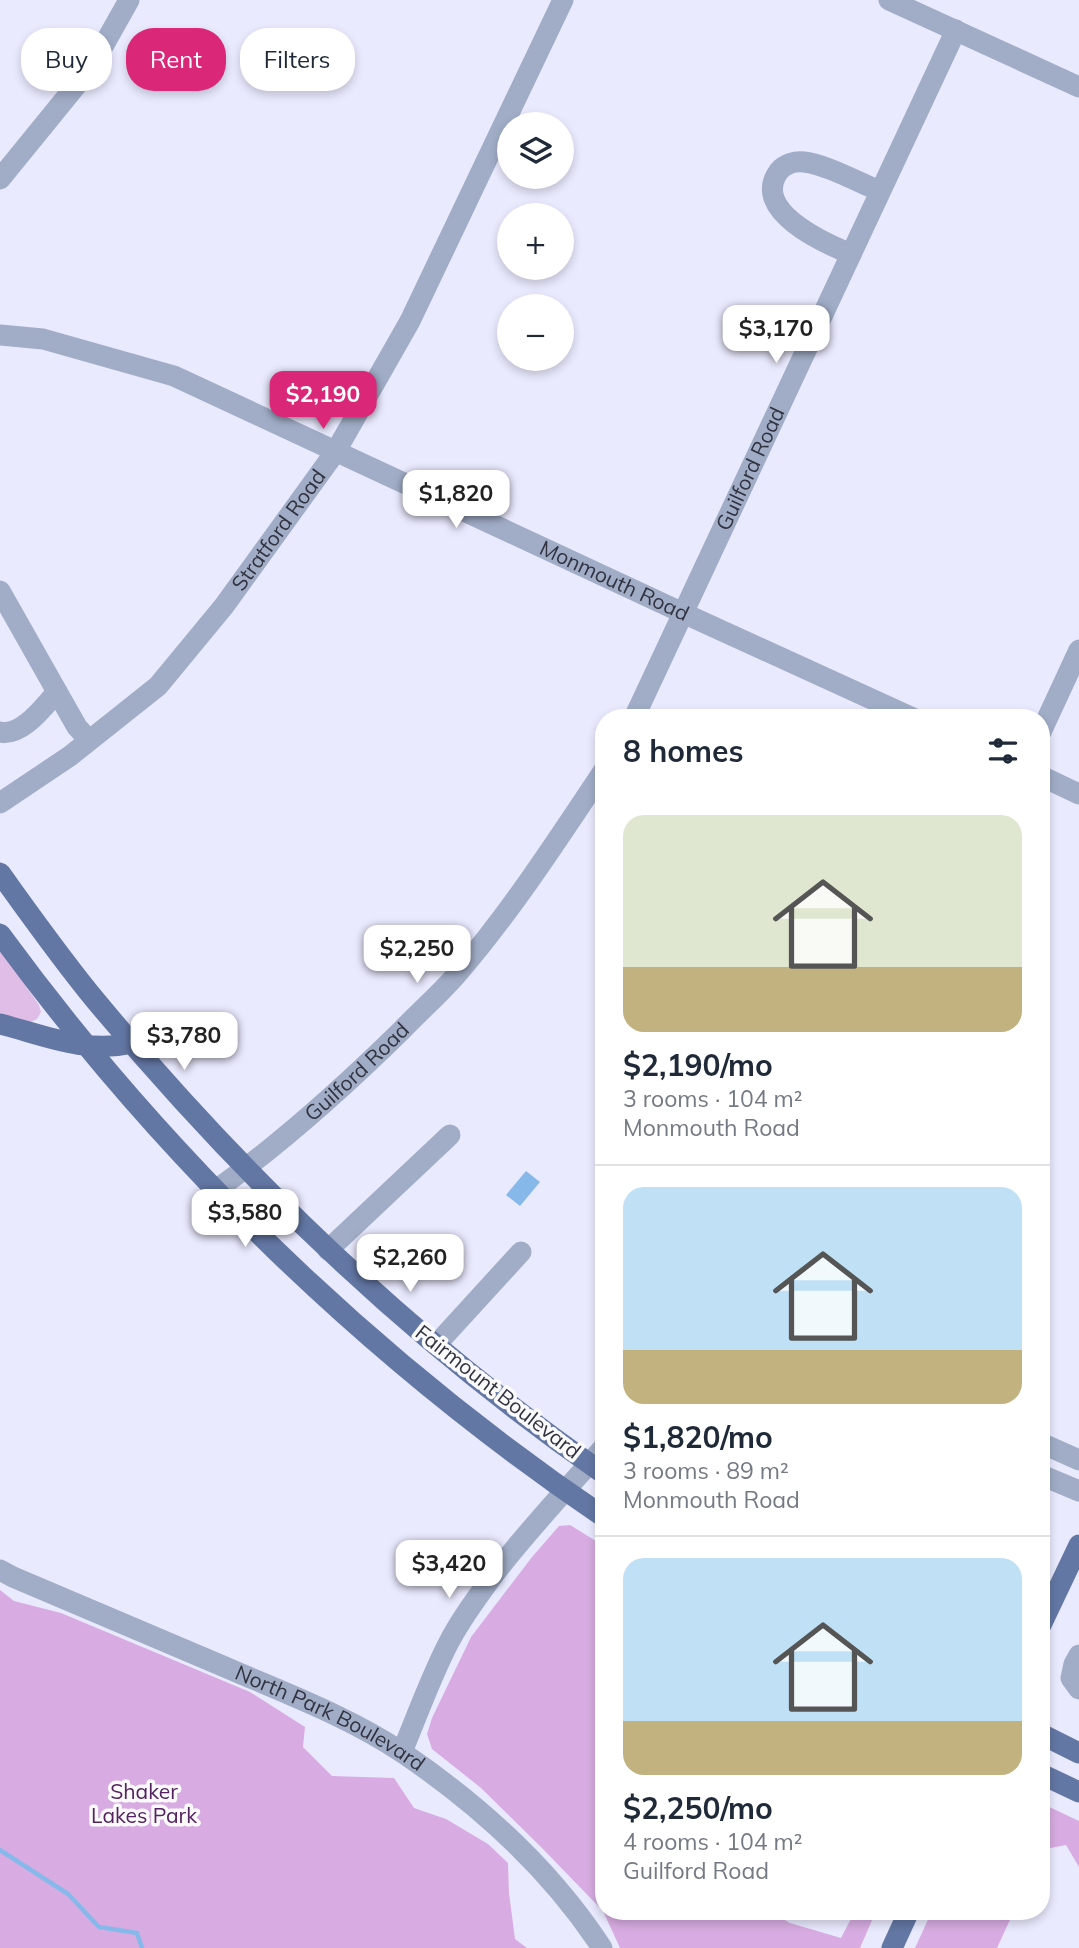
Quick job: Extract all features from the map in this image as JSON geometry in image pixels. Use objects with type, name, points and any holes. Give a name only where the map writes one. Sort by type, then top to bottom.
[{"type":"main road","name":"Fairmount Boulevard","points":[[0,873],[71,970],[131,1043],[246,1168],[328,1250],[436,1345],[502,1399],[595,1468]]},
{"type":"main road","name":"Fairmount Boulevard","points":[[0,934],[107,1071],[216,1189],[291,1264],[361,1328],[448,1401],[595,1511]]},
{"type":"main road","points":[[0,1024],[88,1046],[113,1047],[131,1043]]},
{"type":"main road","points":[[1050,1608],[1077,1556]]},
{"type":"main road","points":[[1050,1738],[1079,1752]]},
{"type":"main road","points":[[1050,1778],[1079,1792]]},
{"type":"main road","points":[[892,1948],[905,1920]]},
{"type":"street","points":[[0,179],[92,66],[129,0]]},
{"type":"street","name":"Stratford Road","points":[[0,803],[31,783],[158,686],[224,606],[335,451],[410,321],[563,0]]},
{"type":"street","points":[[889,0],[1079,87]]},
{"type":"street","name":"Guilford Road","points":[[638,709],[956,30]]},
{"type":"street","points":[[851,254],[833,247],[786,218],[774,197],[776,176],[783,167],[802,161],[880,191]]},
{"type":"street","name":"Monmouth Road","points":[[0,335],[43,339],[174,376],[893,709]]},
{"type":"street","points":[[0,592],[77,727],[89,740]]},
{"type":"street","points":[[1050,713],[1079,650]]},
{"type":"street","points":[[0,732],[4,734],[16,730],[31,721],[57,692]]},
{"type":"street","points":[[1050,780],[1079,794]]},
{"type":"street","name":"Guilford Road","points":[[216,1189],[290,1134],[343,1087],[457,975],[508,910],[595,783]]},
{"type":"street","points":[[328,1250],[450,1135]]},
{"type":"street","points":[[436,1345],[521,1252]]},
{"type":"street","points":[[1050,1447],[1074,1458],[1050,1477]]},
{"type":"street","points":[[402,1752],[435,1672],[468,1609],[565,1490],[595,1470]]},
{"type":"street","points":[[1050,1478],[1079,1491]]},
{"type":"street","name":"North Park Boulevard","points":[[0,1570],[305,1701],[402,1752],[475,1807],[533,1859],[583,1919],[602,1948]]},
{"type":"street","points":[[1079,1655],[1071,1678],[1079,1689]]},
{"type":"shaded area","points":[[0,949],[39,1005],[41,1012],[37,1019],[31,1022],[0,1014]]},
{"type":"green space","points":[[570,1525],[595,1540],[595,1903],[481,1788],[432,1749],[427,1734],[471,1637],[559,1526]]},
{"type":"green space","name":"Shaker Lakes Park","points":[[0,1590],[14,1601],[61,1613],[250,1692],[305,1727],[303,1747],[332,1776],[394,1778],[414,1808],[446,1819],[488,1844],[508,1863],[515,1939],[527,1948],[0,1948]]},
{"type":"green space","points":[[1050,1807],[1079,1821],[1079,1867],[1066,1845],[1050,1848]]},
{"type":"green space","points":[[607,1920],[785,1920],[841,1938],[850,1920],[872,1920],[860,1948],[620,1948]]},
{"type":"green space","points":[[928,1920],[1010,1920],[997,1948],[915,1948]]},
{"type":"water","points":[[526,1171],[540,1182],[520,1206],[506,1195]]},
{"type":"waterway","points":[[0,1850],[68,1894],[99,1927],[137,1933],[142,1948]]}]
